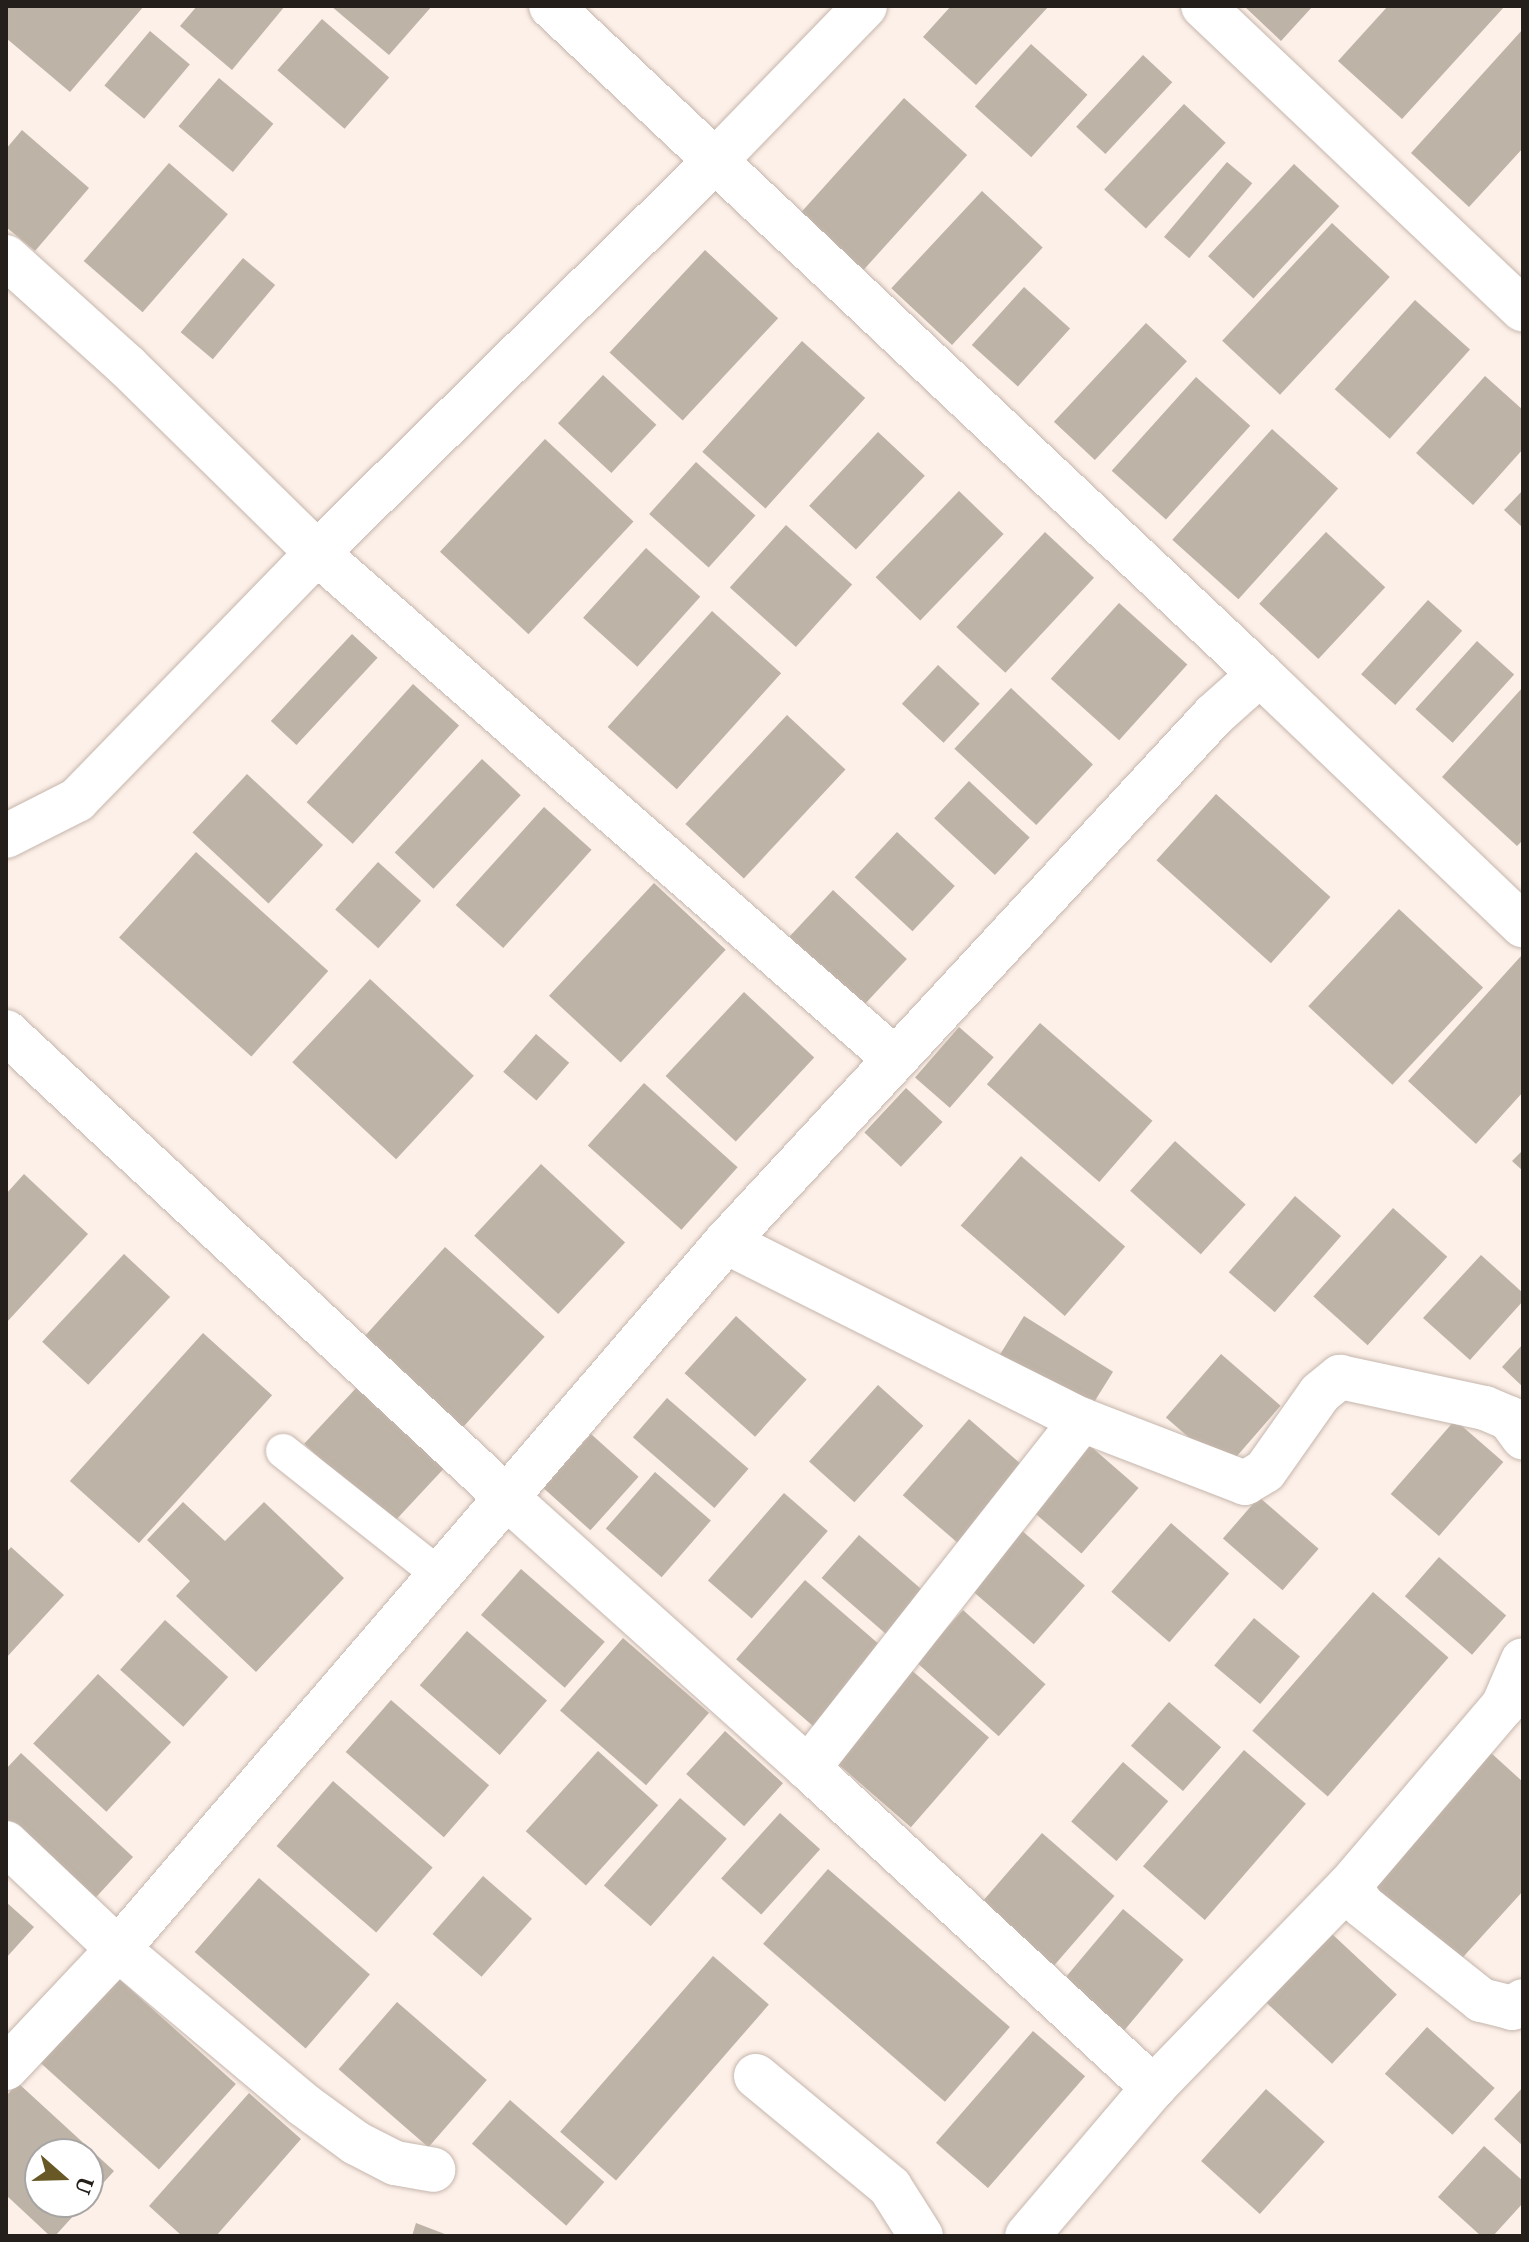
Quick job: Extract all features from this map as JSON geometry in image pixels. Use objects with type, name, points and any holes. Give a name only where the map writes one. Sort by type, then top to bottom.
[{"type":"street","points":[[551,6],[1523,925]]},
{"type":"street","points":[[6,836],[77,800],[317,553],[714,162],[865,6]]},
{"type":"street","points":[[1203,6],[1523,310]]},
{"type":"street","points":[[6,257],[127,366],[317,553],[895,1059]]},
{"type":"street","points":[[6,2068],[118,1949],[726,1242],[1214,715],[1260,674]]},
{"type":"street","points":[[6,1032],[505,1496],[808,1768],[1153,2088]]},
{"type":"street","points":[[726,1242],[1082,1420],[1245,1483],[1265,1471],[1320,1393],[1340,1377],[1485,1408],[1509,1418],[1523,1437]]},
{"type":"street","points":[[808,1768],[1082,1420]]},
{"type":"street","points":[[1027,2236],[1153,2088],[1513,1712],[1523,1660]]},
{"type":"street","points":[[6,1843],[118,1949],[304,2105],[356,2143],[395,2163],[433,2170]]},
{"type":"street","points":[[1349,1886],[1363,1906],[1481,2000],[1512,2008],[1523,2001]]},
{"type":"street","points":[[756,2076],[890,2187],[921,2236]]},
{"type":"lane","points":[[283,1451],[438,1574]]},
{"type":"building","points":[[6,6],[144,6],[70,92],[6,38]]},
{"type":"building","points":[[197,6],[285,6],[232,70],[180,26]]},
{"type":"building","points":[[331,6],[432,6],[389,55]]},
{"type":"building","points":[[951,6],[1049,6],[976,85],[923,37]]},
{"type":"building","points":[[1244,6],[1313,6],[1281,41]]},
{"type":"building","points":[[1388,6],[1505,6],[1402,119],[1338,61]]},
{"type":"building","points":[[322,19],[389,77],[345,129],[277,70]]},
{"type":"building","points":[[1523,29],[1523,148],[1469,207],[1411,153]]},
{"type":"building","points":[[150,31],[190,64],[144,119],[104,85]]},
{"type":"building","points":[[1031,44],[1087,95],[1031,157],[975,106]]},
{"type":"building","points":[[1143,55],[1172,82],[1105,154],[1076,127]]},
{"type":"building","points":[[219,78],[273,124],[233,172],[179,126]]},
{"type":"building","points":[[904,98],[967,155],[863,271],[800,214]]},
{"type":"building","points":[[1184,104],[1226,143],[1146,228],[1104,190]]},
{"type":"building","points":[[22,130],[89,188],[35,251],[6,227],[6,149]]},
{"type":"building","points":[[1227,162],[1252,183],[1189,258],[1164,237]]},
{"type":"building","points":[[169,163],[228,214],[143,312],[84,261]]},
{"type":"building","points":[[1294,164],[1339,206],[1253,298],[1208,256]]},
{"type":"building","points":[[982,191],[1043,248],[952,345],[891,288]]},
{"type":"building","points":[[1332,223],[1390,277],[1280,395],[1222,341]]},
{"type":"building","points":[[705,250],[778,318],[683,421],[610,352]]},
{"type":"building","points":[[243,258],[275,285],[213,359],[181,332]]},
{"type":"building","points":[[1024,287],[1070,328],[1018,386],[972,345]]},
{"type":"building","points":[[1415,300],[1470,350],[1390,439],[1335,389]]},
{"type":"building","points":[[1146,323],[1187,361],[1095,460],[1054,422]]},
{"type":"building","points":[[802,341],[865,398],[765,509],[702,452]]},
{"type":"building","points":[[603,375],[656,425],[611,473],[558,423]]},
{"type":"building","points":[[1485,376],[1523,410],[1523,449],[1473,505],[1416,453]]},
{"type":"building","points":[[1196,377],[1250,426],[1166,519],[1112,471]]},
{"type":"building","points":[[1272,429],[1338,489],[1238,599],[1172,540]]},
{"type":"building","points":[[878,432],[925,476],[856,550],[809,506]]},
{"type":"building","points":[[545,439],[633,522],[528,634],[440,552]]},
{"type":"building","points":[[696,462],[755,516],[709,568],[649,514]]},
{"type":"building","points":[[1523,490],[1523,528],[1504,510]]},
{"type":"building","points":[[959,491],[1004,534],[920,620],[876,577]]},
{"type":"building","points":[[786,525],[852,585],[796,647],[730,587]]},
{"type":"building","points":[[1045,532],[1094,578],[1005,673],[956,627]]},
{"type":"building","points":[[1326,532],[1385,587],[1318,659],[1259,604]]},
{"type":"building","points":[[646,548],[700,597],[637,667],[583,618]]},
{"type":"building","points":[[1428,600],[1462,631],[1395,705],[1361,674]]},
{"type":"building","points":[[1119,603],[1187,665],[1119,740],[1051,679]]},
{"type":"building","points":[[712,611],[781,673],[677,789],[608,727]]},
{"type":"building","points":[[352,634],[378,658],[296,745],[271,721]]},
{"type":"building","points":[[1477,641],[1514,674],[1453,743],[1415,709]]},
{"type":"building","points":[[938,665],[980,704],[944,743],[902,704]]},
{"type":"building","points":[[413,684],[459,725],[353,844],[307,802]]},
{"type":"building","points":[[1523,687],[1523,840],[1517,846],[1442,777]]},
{"type":"building","points":[[1011,688],[1093,764],[1036,825],[954,749]]},
{"type":"building","points":[[787,715],[846,770],[744,879],[685,824]]},
{"type":"building","points":[[482,759],[521,795],[433,889],[395,853]]},
{"type":"building","points":[[247,774],[323,845],[269,903],[192,833]]},
{"type":"building","points":[[969,781],[1030,838],[995,875],[934,818]]},
{"type":"building","points":[[1216,794],[1330,897],[1271,963],[1156,860]]},
{"type":"building","points":[[544,807],[592,850],[503,948],[456,905]]},
{"type":"building","points":[[897,832],[955,886],[912,931],[855,877]]},
{"type":"building","points":[[196,852],[328,971],[251,1057],[119,937]]},
{"type":"building","points":[[378,862],[421,901],[378,948],[335,910]]},
{"type":"building","points":[[654,883],[726,950],[621,1062],[549,996]]},
{"type":"building","points":[[833,890],[907,959],[862,1007],[788,938]]},
{"type":"building","points":[[1399,909],[1483,987],[1392,1085],[1308,1006]]},
{"type":"building","points":[[1521,956],[1523,1092],[1476,1144],[1408,1081]]},
{"type":"building","points":[[370,979],[474,1076],[396,1159],[292,1062]]},
{"type":"building","points":[[744,992],[814,1057],[736,1142],[666,1076]]},
{"type":"building","points":[[1040,1023],[1152,1121],[1099,1182],[987,1084]]},
{"type":"building","points":[[959,1027],[994,1057],[950,1108],[915,1078]]},
{"type":"building","points":[[536,1034],[569,1063],[536,1101],[503,1072]]},
{"type":"building","points":[[644,1083],[738,1167],[681,1230],[588,1145]]},
{"type":"building","points":[[906,1088],[943,1122],[901,1167],[864,1133]]},
{"type":"building","points":[[1175,1141],[1246,1205],[1201,1254],[1130,1191]]},
{"type":"building","points":[[1523,1150],[1523,1171],[1512,1161]]},
{"type":"building","points":[[1021,1156],[1125,1247],[1065,1316],[961,1225]]},
{"type":"building","points":[[541,1164],[625,1242],[558,1314],[474,1236]]},
{"type":"building","points":[[24,1174],[88,1234],[6,1323],[6,1194]]},
{"type":"building","points":[[1295,1196],[1341,1236],[1275,1312],[1229,1272]]},
{"type":"building","points":[[1393,1208],[1447,1257],[1368,1345],[1313,1296]]},
{"type":"building","points":[[445,1247],[545,1337],[463,1427],[363,1338]]},
{"type":"building","points":[[124,1254],[170,1297],[88,1385],[42,1342]]},
{"type":"building","points":[[1481,1255],[1523,1293],[1523,1301],[1470,1360],[1423,1318]]},
{"type":"building","points":[[736,1316],[807,1380],[755,1437],[684,1373]]},
{"type":"building","points":[[1024,1316],[1113,1372],[1086,1415],[997,1359]]},
{"type":"building","points":[[203,1333],[272,1395],[139,1543],[70,1481]]},
{"type":"building","points":[[1523,1344],[1523,1387],[1502,1367]]},
{"type":"building","points":[[1221,1354],[1281,1406],[1226,1469],[1166,1417]]},
{"type":"building","points":[[878,1385],[923,1426],[854,1502],[809,1462]]},
{"type":"building","points":[[358,1386],[445,1467],[391,1525],[304,1444]]},
{"type":"building","points":[[667,1398],[749,1469],[714,1508],[633,1437]]},
{"type":"building","points":[[969,1419],[1024,1467],[958,1543],[903,1495]]},
{"type":"building","points":[[1455,1420],[1503,1462],[1439,1536],[1391,1494]]},
{"type":"building","points":[[591,1434],[639,1477],[590,1530],[543,1488]]},
{"type":"building","points":[[1088,1444],[1139,1488],[1081,1554],[1031,1510]]},
{"type":"building","points":[[655,1472],[711,1521],[662,1577],[606,1529]]},
{"type":"building","points":[[784,1493],[828,1531],[752,1619],[708,1581]]},
{"type":"building","points":[[1259,1497],[1319,1549],[1283,1590],[1223,1539]]},
{"type":"building","points":[[183,1502],[225,1541],[264,1502],[344,1578],[256,1672],[176,1596],[190,1581],[147,1540]]},
{"type":"building","points":[[1171,1523],[1229,1574],[1169,1642],[1111,1592]]},
{"type":"building","points":[[1020,1529],[1085,1585],[1034,1644],[969,1588]]},
{"type":"building","points":[[859,1535],[925,1593],[888,1636],[822,1578]]},
{"type":"building","points":[[11,1547],[64,1595],[6,1658],[6,1553]]},
{"type":"building","points":[[1439,1557],[1506,1615],[1472,1655],[1405,1596]]},
{"type":"building","points":[[521,1569],[605,1642],[565,1688],[481,1615]]},
{"type":"building","points":[[805,1580],[883,1648],[814,1727],[736,1659]]},
{"type":"building","points":[[1373,1592],[1448,1658],[1328,1796],[1252,1731]]},
{"type":"building","points":[[963,1610],[1045,1684],[999,1736],[916,1662]]},
{"type":"building","points":[[1254,1618],[1300,1657],[1260,1704],[1214,1665]]},
{"type":"building","points":[[165,1620],[228,1677],[183,1727],[120,1670]]},
{"type":"building","points":[[467,1631],[547,1701],[500,1755],[420,1685]]},
{"type":"building","points":[[623,1638],[709,1713],[646,1785],[560,1710]]},
{"type":"building","points":[[909,1668],[989,1738],[911,1827],[831,1758]]},
{"type":"building","points":[[98,1674],[171,1742],[106,1812],[33,1743]]},
{"type":"building","points":[[391,1700],[489,1785],[444,1837],[346,1752]]},
{"type":"building","points":[[1169,1702],[1221,1747],[1183,1791],[1131,1746]]},
{"type":"building","points":[[725,1731],[783,1783],[744,1826],[686,1774]]},
{"type":"building","points":[[1244,1750],[1306,1804],[1205,1920],[1143,1866]]},
{"type":"building","points":[[598,1751],[658,1805],[586,1885],[526,1831]]},
{"type":"building","points":[[1490,1752],[1523,1782],[1523,1891],[1454,1967],[1366,1887]]},
{"type":"building","points":[[21,1753],[133,1857],[88,1906],[6,1829],[6,1769]]},
{"type":"building","points":[[1123,1762],[1168,1801],[1116,1861],[1071,1822]]},
{"type":"building","points":[[333,1781],[433,1868],[376,1933],[277,1846]]},
{"type":"building","points":[[680,1798],[727,1839],[651,1926],[604,1886]]},
{"type":"building","points":[[780,1813],[820,1849],[761,1915],[721,1878]]},
{"type":"building","points":[[1042,1833],[1114,1896],[1053,1966],[981,1903]]},
{"type":"building","points":[[828,1869],[1010,2027],[945,2102],[763,1944]]},
{"type":"building","points":[[483,1876],[532,1919],[482,1977],[432,1934]]},
{"type":"building","points":[[259,1878],[370,1974],[306,2048],[195,1952]]},
{"type":"building","points":[[6,1902],[34,1927],[6,1958]]},
{"type":"building","points":[[1123,1909],[1184,1960],[1122,2033],[1062,1982]]},
{"type":"building","points":[[1331,1933],[1397,1994],[1332,2064],[1266,2002]]},
{"type":"building","points":[[713,1956],[769,2005],[616,2180],[560,2132]]},
{"type":"building","points":[[117,1977],[236,2084],[159,2170],[40,2062]]},
{"type":"building","points":[[397,2002],[487,2080],[428,2147],[339,2069]]},
{"type":"building","points":[[1427,2027],[1495,2088],[1452,2135],[1385,2074]]},
{"type":"building","points":[[1033,2031],[1085,2076],[988,2188],[936,2143]]},
{"type":"building","points":[[18,2083],[78,2138],[24,2138],[24,2212],[6,2195],[6,2096]]},
{"type":"building","points":[[1523,2087],[1523,2146],[1494,2119]]},
{"type":"building","points":[[1266,2089],[1325,2142],[1260,2214],[1201,2161]]},
{"type":"building","points":[[249,2093],[301,2139],[216,2236],[182,2236],[149,2206]]},
{"type":"building","points":[[510,2100],[604,2182],[566,2226],[472,2144]]},
{"type":"building","points":[[1484,2146],[1523,2181],[1523,2203],[1493,2236],[1481,2236],[1438,2197]]},
{"type":"building","points":[[104,2162],[114,2171],[104,2182]]},
{"type":"building","points":[[31,2218],[71,2218],[55,2236],[50,2236]]},
{"type":"building","points":[[416,2223],[450,2236],[412,2236]]}]
